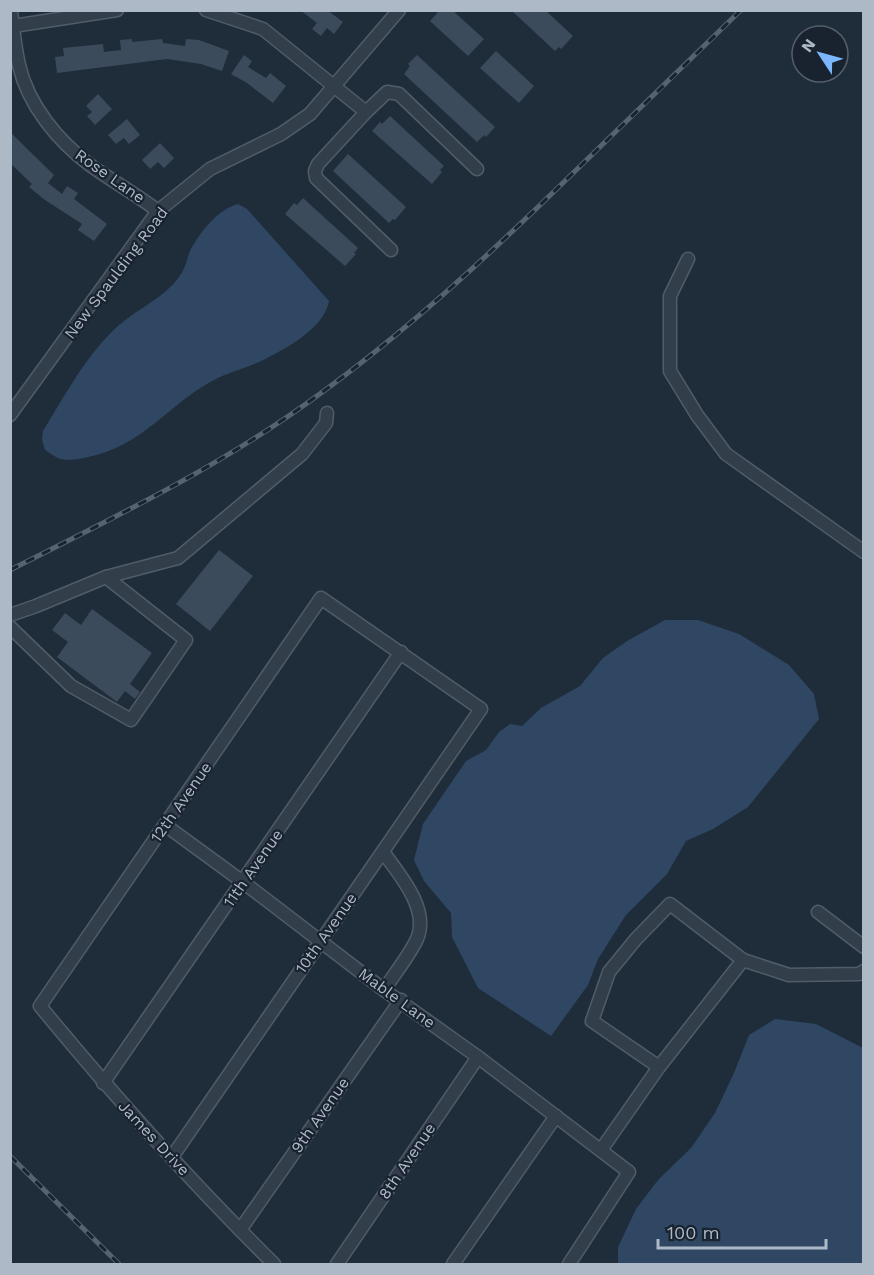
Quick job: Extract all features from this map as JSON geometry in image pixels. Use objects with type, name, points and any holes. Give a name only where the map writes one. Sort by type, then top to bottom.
[{"type":"street","name":"Rose Lane","points":[[11,10],[19,67],[28,91],[40,112],[74,152],[159,211]]},
{"type":"street","points":[[13,26],[117,10]]},
{"type":"street","points":[[206,10],[263,29],[366,112]]},
{"type":"street","name":"New Spaulding Road","points":[[10,415],[159,211],[210,169],[281,134],[310,114],[399,10]]},
{"type":"street","points":[[391,250],[316,178],[315,171],[318,164],[387,92],[399,94],[477,169]]},
{"type":"street","points":[[688,259],[670,296],[670,371],[697,415],[726,454],[864,552]]},
{"type":"street","points":[[10,615],[106,577],[178,558],[302,454],[326,423],[327,413]]},
{"type":"street","points":[[10,627],[71,686],[131,720],[186,640],[106,577]]},
{"type":"street","name":"12th Avenue","points":[[40,1006],[321,598],[401,652]]},
{"type":"street","name":"10th Avenue","points":[[172,1156],[481,710],[401,652]]},
{"type":"street","name":"11th Avenue","points":[[104,1083],[401,652]]},
{"type":"street","name":"Mable Lane","points":[[165,825],[629,1172],[569,1264]]},
{"type":"street","points":[[383,852],[408,886],[420,915],[418,937],[384,990]]},
{"type":"street","points":[[659,1067],[592,1021],[609,972],[636,939],[670,904],[743,960],[789,975],[861,972]]},
{"type":"street","points":[[818,912],[864,947]]},
{"type":"street","points":[[601,1150],[659,1067],[743,960]]},
{"type":"street","name":"9th Avenue","points":[[240,1230],[401,1000]]},
{"type":"street","name":"James Drive","points":[[40,1006],[104,1083],[274,1264]]},
{"type":"street","name":"8th Avenue","points":[[337,1264],[478,1057]]},
{"type":"street","points":[[453,1264],[556,1116]]},
{"type":"water","points":[[238,204],[247,209],[329,301],[319,321],[302,337],[280,351],[218,378],[196,391],[124,444],[107,452],[71,460],[64,460],[45,450],[42,440],[43,431],[96,349],[118,326],[173,284],[183,271],[198,237],[216,216]]},
{"type":"water","points":[[665,620],[698,620],[739,634],[789,665],[814,694],[819,719],[748,807],[713,829],[686,841],[667,874],[626,915],[598,959],[588,985],[551,1036],[478,988],[452,937],[451,913],[424,881],[414,860],[423,824],[466,761],[486,750],[499,732],[510,724],[522,726],[541,708],[580,686],[603,658],[627,641]]},
{"type":"water","points":[[775,1019],[816,1024],[863,1048],[863,1264],[618,1264],[618,1247],[636,1209],[658,1180],[691,1148],[715,1113],[749,1035]]},
{"type":"building","points":[[300,10],[327,10],[343,22],[334,34],[327,28],[321,36],[312,29],[317,23]]},
{"type":"building","points":[[440,10],[452,10],[484,39],[468,56],[430,21]]},
{"type":"building","points":[[511,10],[545,10],[573,36],[561,49],[559,47],[555,51]]},
{"type":"building","points":[[132,39],[132,42],[162,39],[163,43],[185,46],[186,39],[199,40],[229,51],[222,71],[201,64],[167,59],[57,73],[55,57],[64,56],[63,48],[103,44],[104,52],[121,50],[120,40]]},
{"type":"building","points":[[496,51],[534,86],[519,103],[480,68]]},
{"type":"building","points":[[244,55],[252,61],[248,67],[266,78],[270,73],[286,86],[273,103],[231,74]]},
{"type":"building","points":[[417,55],[495,127],[486,137],[484,135],[477,142],[404,74],[410,66],[408,64]]},
{"type":"building","points":[[98,94],[112,109],[95,125],[87,116],[92,112],[86,106]]},
{"type":"building","points":[[390,116],[444,166],[432,184],[372,131]]},
{"type":"building","points":[[127,119],[140,135],[129,144],[124,138],[116,144],[108,135]]},
{"type":"building","points":[[10,132],[54,175],[48,183],[62,194],[67,186],[78,193],[74,199],[107,224],[94,241],[78,230],[82,224],[29,187],[32,184],[10,163]]},
{"type":"building","points":[[160,143],[174,158],[164,168],[158,162],[150,169],[142,160]]},
{"type":"building","points":[[348,154],[406,207],[395,220],[389,223],[333,171]]},
{"type":"building","points":[[303,198],[358,248],[354,253],[356,254],[345,266],[285,214],[294,203],[297,205]]},
{"type":"building","points":[[219,550],[253,576],[210,631],[176,604]]},
{"type":"building","points":[[92,609],[152,653],[130,684],[140,692],[135,699],[125,691],[117,702],[57,657],[68,642],[52,630],[65,613],[81,625]]},
{"type":"railway","points":[[10,570],[126,511],[238,448],[310,401],[379,349],[476,265],[741,10]]},
{"type":"railway","points":[[10,1156],[119,1264]]}]
